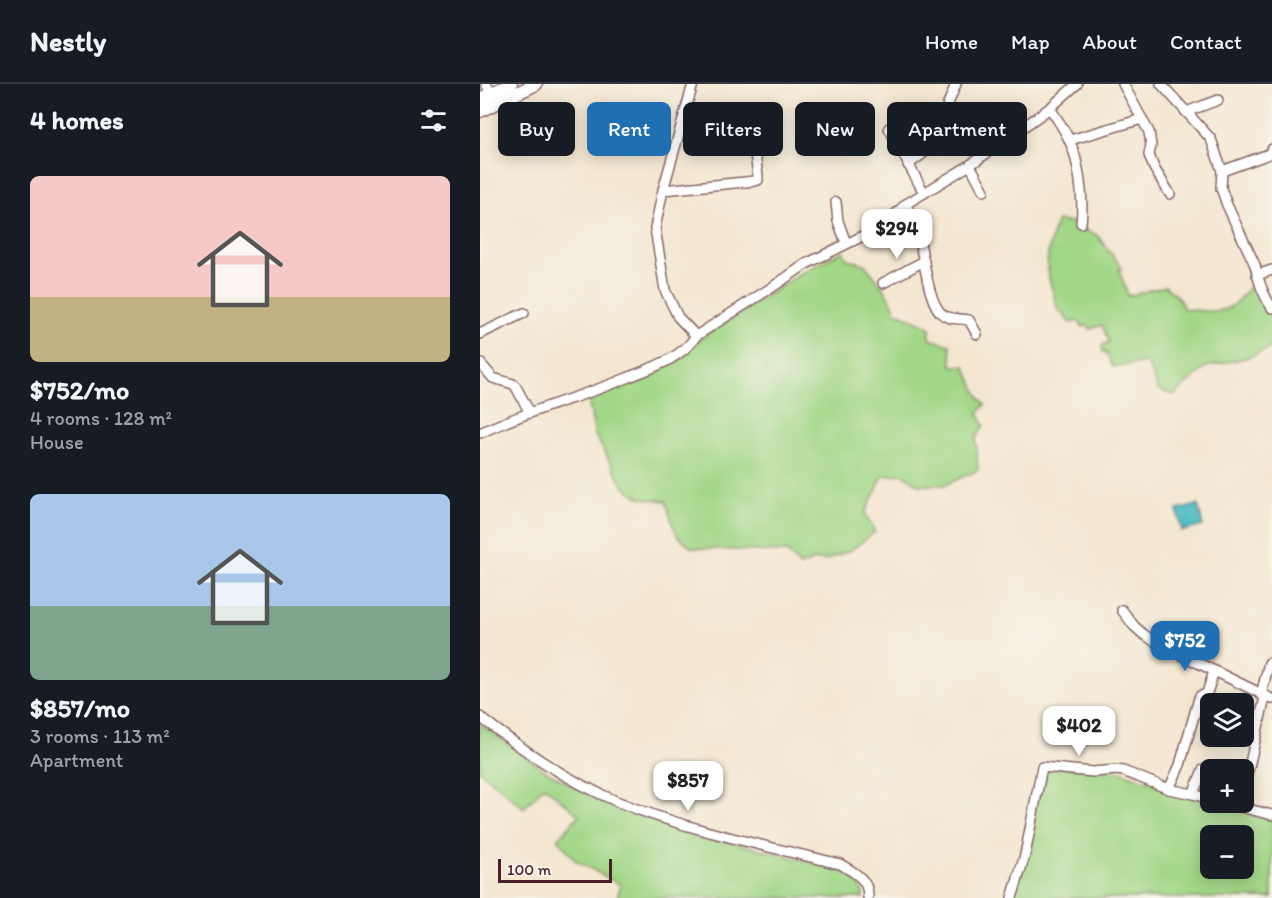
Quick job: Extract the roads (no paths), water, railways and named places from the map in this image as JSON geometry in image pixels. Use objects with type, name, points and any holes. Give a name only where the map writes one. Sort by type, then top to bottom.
[{"type":"main road","points":[[480,111],[489,95],[511,84]]},
{"type":"main road","points":[[489,95],[536,84]]},
{"type":"street","points":[[693,84],[663,190],[655,228],[665,290],[678,316],[696,336]]},
{"type":"street","points":[[908,165],[933,146],[956,84]]},
{"type":"street","points":[[480,433],[663,364],[691,344],[696,336],[806,264],[883,226],[906,204],[970,165],[1050,108],[1077,84]]},
{"type":"street","points":[[1123,84],[1149,132],[1151,145],[1149,155],[1170,194]]},
{"type":"street","points":[[1161,84],[1211,139],[1222,171],[1221,188],[1227,205],[1272,308]]},
{"type":"street","points":[[1186,112],[1218,100]]},
{"type":"street","points":[[1050,108],[1070,140],[1075,156],[1083,209],[1081,222]]},
{"type":"street","points":[[1070,140],[1142,118]]},
{"type":"street","points":[[1222,171],[1269,154],[1272,149]]},
{"type":"street","points":[[663,190],[758,180],[756,156]]},
{"type":"street","points":[[903,156],[924,193]]},
{"type":"street","points":[[970,165],[984,191]]},
{"type":"street","points":[[836,202],[838,221],[846,243]]},
{"type":"street","points":[[906,204],[937,308],[942,314],[969,320],[977,334]]},
{"type":"street","points":[[883,283],[924,261]]},
{"type":"street","points":[[1257,275],[1272,270]]},
{"type":"street","points":[[480,334],[524,313]]},
{"type":"street","points":[[480,363],[493,378],[516,387],[530,413]]},
{"type":"street","points":[[1122,610],[1134,626],[1159,644],[1266,697]]},
{"type":"street","points":[[1251,759],[1266,697],[1269,663]]},
{"type":"street","points":[[1169,789],[1180,765],[1199,698],[1206,695],[1214,671]]},
{"type":"street","points":[[480,717],[548,766],[615,801],[666,820],[840,864],[854,872],[867,886],[868,898]]},
{"type":"street","points":[[1012,898],[1025,855],[1042,767],[1093,772],[1123,771],[1169,789],[1200,796]]},
{"type":"street","points":[[1193,794],[1200,777]]},
{"type":"street","points":[[1254,810],[1272,815]]},
{"type":"water","points":[[1198,505],[1203,526],[1182,531],[1177,510]]}]
